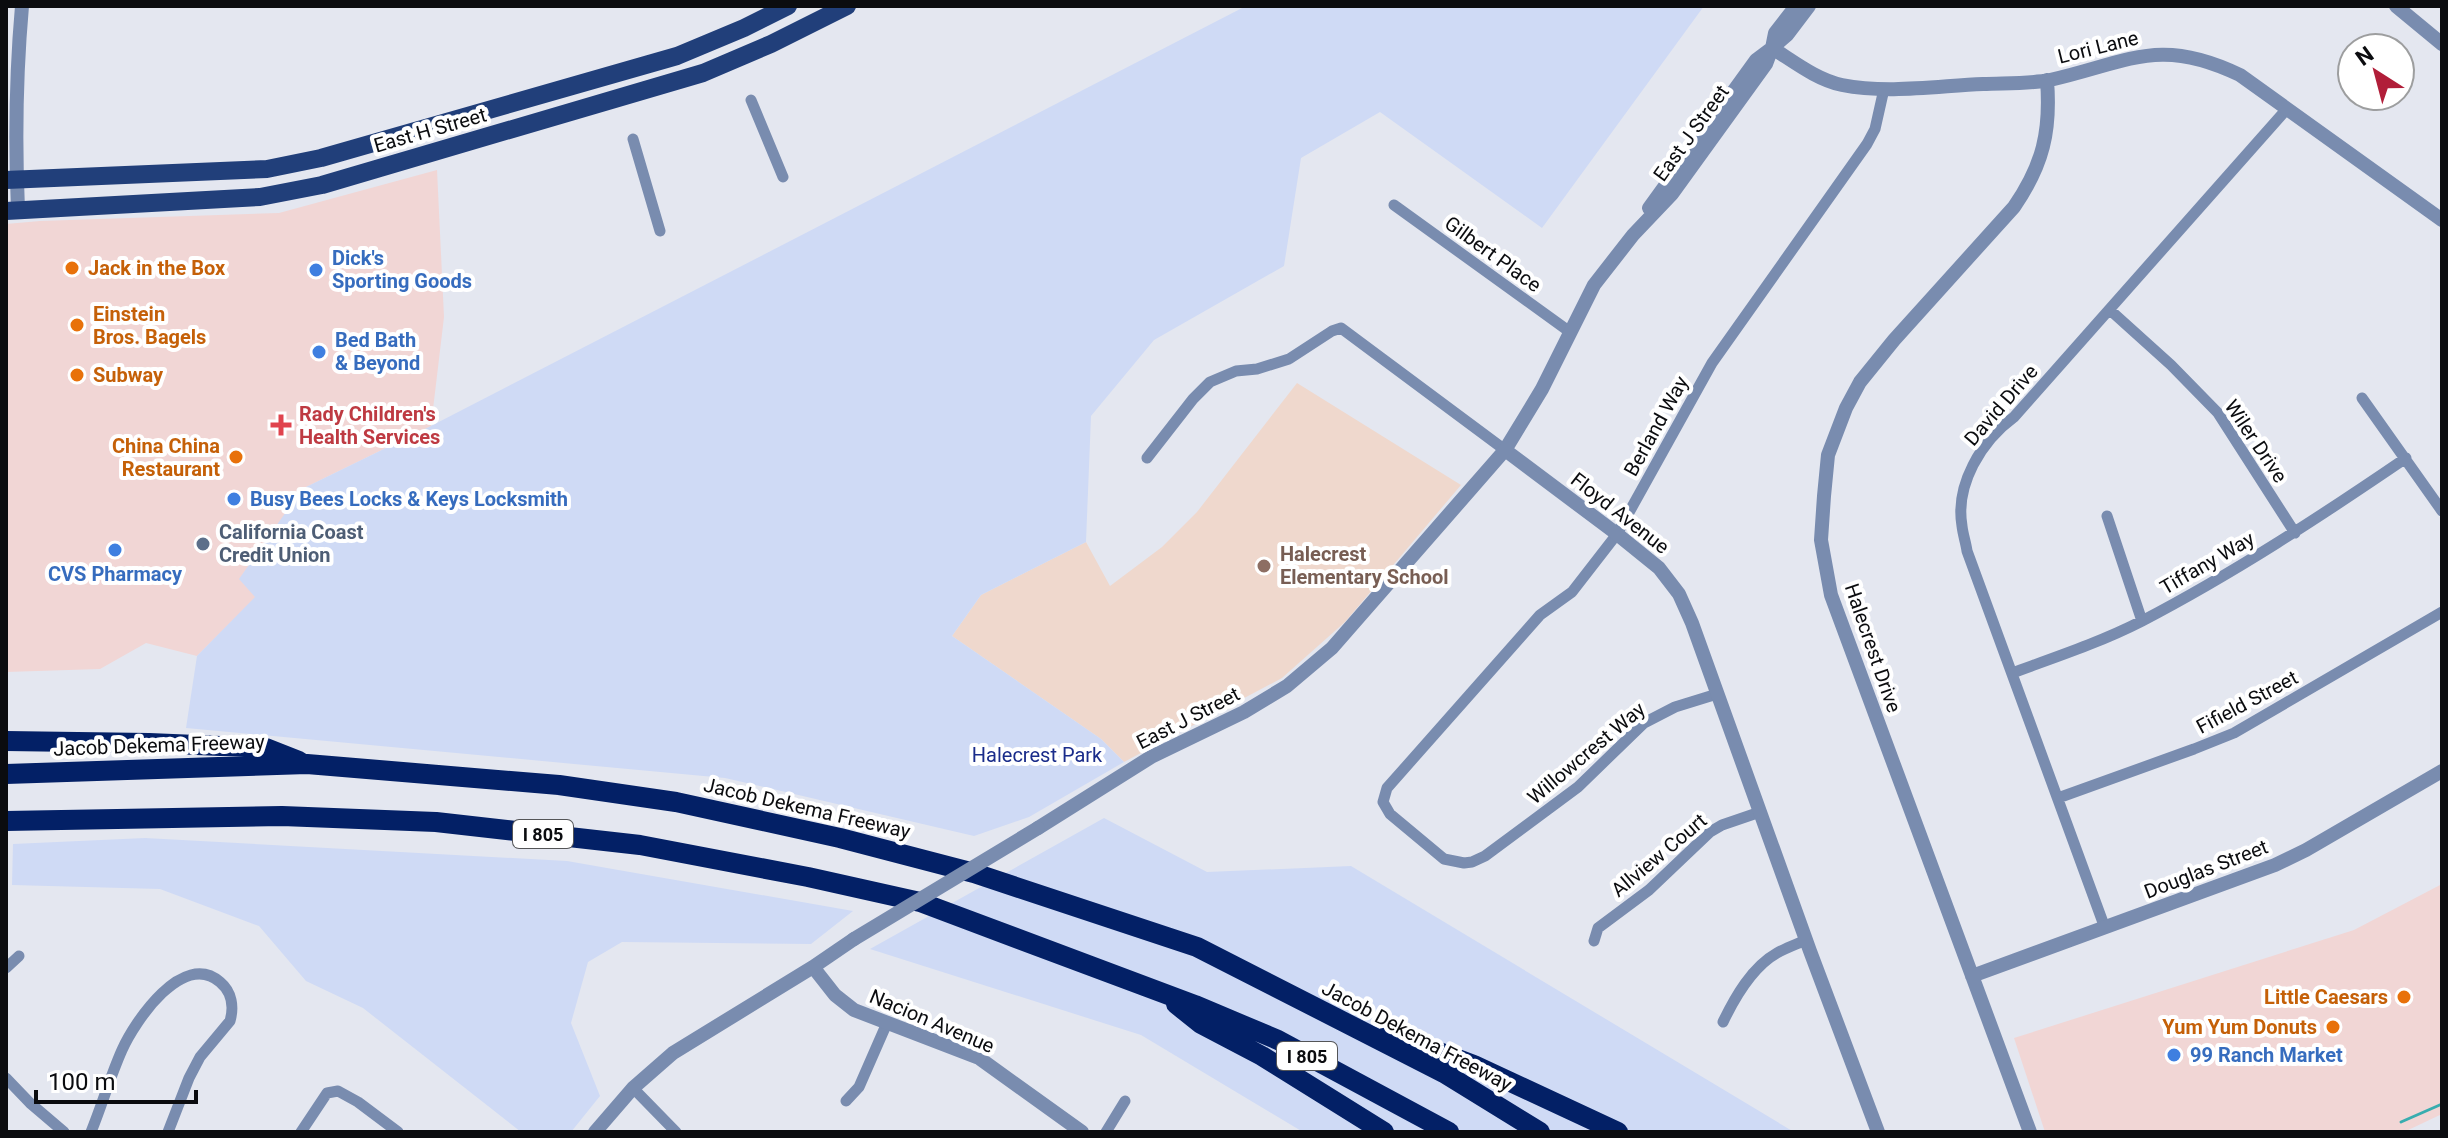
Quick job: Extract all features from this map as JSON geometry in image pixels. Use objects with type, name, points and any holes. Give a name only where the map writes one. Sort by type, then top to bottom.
[{"type":"highway","points":[[6,741],[266,748],[307,764]]},
{"type":"highway","name":"Jacob Dekema Freeway","points":[[6,774],[307,764],[574,787],[676,802],[840,838],[974,873],[1197,947],[1444,1073],[1540,1132]]},
{"type":"highway","name":"I 805","points":[[6,821],[282,816],[436,822],[640,845],[920,902],[1278,1040],[1449,1132]]},
{"type":"highway","points":[[1160,992],[1201,1024],[1262,1056],[1384,1132]]},
{"type":"highway","points":[[1292,996],[1474,1065],[1618,1132]]},
{"type":"main road","name":"East H Street","points":[[11,180],[267,169],[321,158],[677,56],[788,6]]},
{"type":"main road","name":"East H Street","points":[[12,211],[260,197],[322,185],[703,73],[847,6]]},
{"type":"street","points":[[12,211],[16,76],[22,6]]},
{"type":"street","name":"East J Street","points":[[1772,48],[1775,33],[1796,6]]},
{"type":"street","name":"East J Street","points":[[595,1132],[633,1088],[673,1053],[1151,757],[1244,712],[1320,661],[1505,450],[1542,389],[1587,296],[1756,60],[1787,35],[1809,6]]},
{"type":"street","points":[[2396,6],[2442,43]]},
{"type":"street","name":"Lori Lane","points":[[1772,48],[1806,70],[1840,85],[1884,89],[2047,80],[2128,58],[2183,55],[2240,75],[2442,220]]},
{"type":"street","name":"Halecrest Drive","points":[[2027,1131],[1831,595],[1821,540],[1828,455],[1846,408],[1860,382],[1894,340],[2014,207],[2030,182],[2046,137],[2049,106],[2047,80]]},
{"type":"street","name":"Berland Way","points":[[1387,788],[1540,615],[1572,592],[1617,534],[1712,363],[1867,144],[1875,129],[1884,89]]},
{"type":"street","points":[[751,100],[783,177]]},
{"type":"street","name":"David Drive","points":[[2105,928],[1967,551],[1961,526],[1962,493],[1973,465],[1988,441],[2014,417],[2286,110]]},
{"type":"street","points":[[633,139],[660,231]]},
{"type":"street","name":"Gilbert Place","points":[[1394,205],[1570,332]]},
{"type":"street","name":"Wiler Drive","points":[[2110,310],[2218,413],[2295,533]]},
{"type":"street","name":"Floyd Avenue","points":[[1147,458],[1210,382],[1236,371],[1257,369],[1289,359],[1341,328],[1659,568],[1679,594],[1692,623],[1878,1132]]},
{"type":"street","points":[[2362,398],[2442,511]]},
{"type":"street","name":"Tiffany Way","points":[[2012,673],[2142,621],[2295,533],[2406,458]]},
{"type":"street","points":[[2107,516],[2142,621]]},
{"type":"street","name":"Fifield Street","points":[[2058,798],[2234,733],[2442,612]]},
{"type":"street","name":"Willowcrest Way","points":[[1387,788],[1383,802],[1390,814],[1444,859],[1472,862],[1485,856],[1578,787],[1644,723],[1675,707],[1717,694]]},
{"type":"street","name":"Douglas Street","points":[[1972,976],[2275,865],[2442,771]]},
{"type":"street","name":"Allview Court","points":[[1594,941],[1598,928],[1649,890],[1710,832],[1760,812]]},
{"type":"street","points":[[1723,1022],[1735,997],[1763,964],[1776,953],[1806,940]]},
{"type":"street","points":[[6,968],[19,956]]},
{"type":"street","name":"Nacion Avenue","points":[[813,967],[827,986],[854,1010],[979,1058],[1082,1132]]},
{"type":"street","points":[[91,1132],[123,1048],[148,1009],[180,977],[193,973],[206,974],[218,980],[227,990],[232,1002],[232,1015],[200,1057],[168,1132]]},
{"type":"street","points":[[846,1101],[859,1087],[887,1023]]},
{"type":"street","points":[[6,1078],[64,1132]]},
{"type":"street","points":[[633,1088],[676,1132]]},
{"type":"street","points":[[301,1132],[327,1093],[338,1091],[398,1132]]},
{"type":"street","points":[[1106,1132],[1125,1101]]},
{"type":"shaded area","points":[[437,170],[444,317],[431,426],[302,489],[256,597],[197,656],[146,643],[100,669],[6,672],[6,224],[279,213]]},
{"type":"shaded area","name":"Halecrest Elementary School","points":[[1297,383],[1461,485],[1345,622],[1282,678],[1124,762],[1101,739],[952,636],[981,595],[1086,542],[1110,586],[1162,547],[1197,512]]},
{"type":"shaded area","points":[[2442,884],[2442,1114],[2404,1132],[2045,1132],[2014,1038],[2354,930]]},
{"type":"green space","name":"Halecrest Park","points":[[1246,6],[1704,6],[1542,228],[1380,112],[1301,158],[1284,266],[1154,340],[1091,416],[1086,542],[981,595],[952,636],[1101,739],[1124,762],[1029,817],[974,836],[725,778],[186,728],[197,656],[255,597],[239,579],[302,489],[431,426]]},
{"type":"green space","points":[[1104,818],[1207,872],[1351,866],[1794,1132],[1303,1132],[1141,1035],[870,949]]},
{"type":"green space","points":[[145,838],[567,861],[853,911],[811,944],[622,942],[588,962],[571,1023],[600,1096],[571,1132],[521,1132],[363,1008],[306,981],[259,926],[160,889],[12,885],[13,844]]},
{"type":"waterway","points":[[2401,1122],[2442,1104]]},
{"type":"place","name":"Jack in the Box","points":[[72,268]]},
{"type":"place","name":"Dick's Sporting Goods","points":[[316,270]]},
{"type":"place","name":"Einstein Bros. Bagels","points":[[77,325]]},
{"type":"place","name":"Bed Bath & Beyond","points":[[319,352]]},
{"type":"place","name":"Subway","points":[[77,375]]},
{"type":"place","name":"Rady Children's Health Services","points":[[281,425]]},
{"type":"place","name":"China China Restaurant","points":[[236,457]]},
{"type":"place","name":"Busy Bees Locks & Keys Locksmith","points":[[234,499]]},
{"type":"place","name":"California Coast Credit Union","points":[[203,544]]},
{"type":"place","name":"CVS Pharmacy","points":[[115,550]]},
{"type":"place","name":"Halecrest Elementary School","points":[[1264,566]]},
{"type":"place","name":"Little Caesars","points":[[2404,997]]},
{"type":"place","name":"Yum Yum Donuts","points":[[2333,1027]]},
{"type":"place","name":"99 Ranch Market","points":[[2174,1055]]}]
